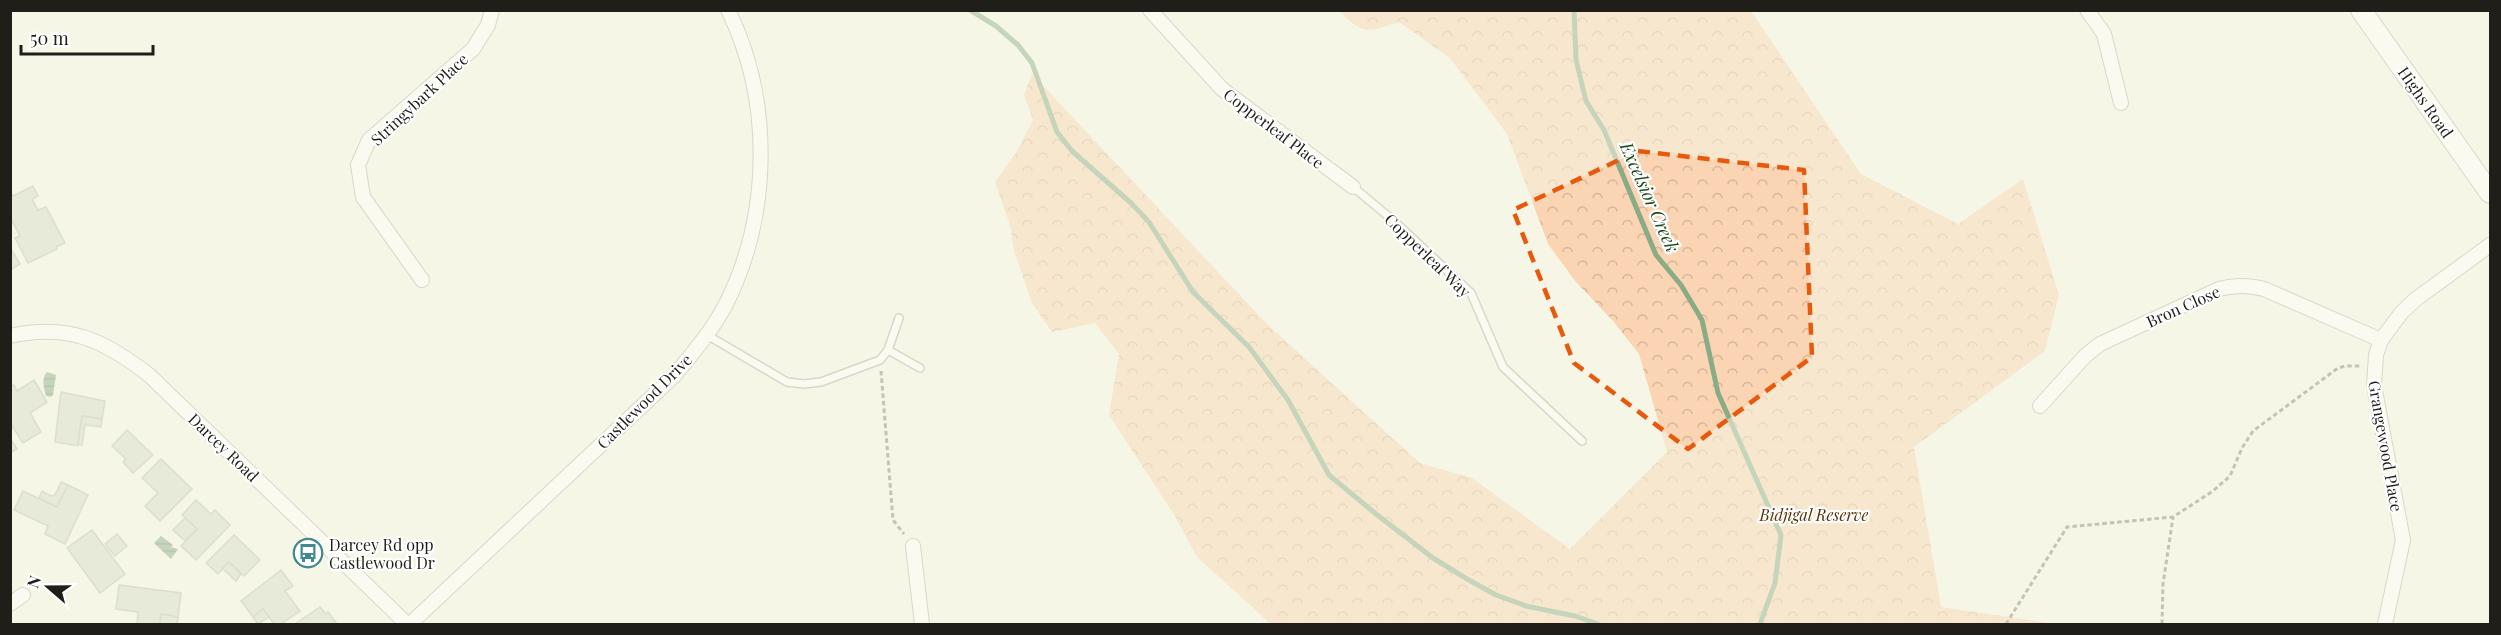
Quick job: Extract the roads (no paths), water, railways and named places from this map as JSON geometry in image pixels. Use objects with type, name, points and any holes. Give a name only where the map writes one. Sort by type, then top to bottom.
[{"type":"street","name":"Stringybark Place","points":[[422,280],[363,197],[358,165],[369,140],[472,49],[488,26],[492,10]]},
{"type":"street","name":"Castlewood Drive","points":[[409,624],[674,376],[707,335],[724,307],[743,264],[757,205],[761,166],[761,135],[755,93],[746,53],[728,10]]},
{"type":"street","name":"Copperleaf Place","points":[[1150,10],[1222,89],[1353,187]]},
{"type":"street","points":[[2087,10],[2103,34],[2121,103]]},
{"type":"street","name":"Highs Road","points":[[2361,10],[2490,193]]},
{"type":"street","name":"Grangewood Place","points":[[2385,624],[2403,540],[2374,385],[2373,367],[2381,340],[2402,312],[2416,299],[2490,245]]},
{"type":"street","name":"Bron Close","points":[[2040,406],[2085,356],[2100,344],[2219,289],[2235,285],[2249,285],[2264,289],[2381,340]]},
{"type":"street","name":"Darcey Road","points":[[10,336],[32,332],[69,333],[95,340],[121,353],[149,375],[409,624]]},
{"type":"street","points":[[913,546],[922,624]]},
{"type":"street","points":[[10,604],[23,595]]},
{"type":"lane","name":"Copperleaf Way","points":[[1353,187],[1394,221],[1471,293],[1503,367],[1582,441]]},
{"type":"lane","points":[[707,335],[787,382],[804,384],[822,382],[880,360],[888,350],[899,318]]},
{"type":"lane","points":[[888,350],[920,368]]},
{"type":"waterway","points":[[970,10],[996,26],[1018,45],[1032,63],[1057,132],[1072,151],[1149,222],[1193,292],[1249,347],[1288,400],[1329,475],[1433,558],[1467,579],[1496,595],[1526,606],[1575,616],[1598,624]]},
{"type":"waterway","name":"Excelsior Creek","points":[[1574,10],[1576,60],[1586,101],[1604,130],[1656,255],[1681,285],[1702,320],[1718,393],[1781,535],[1775,583],[1760,624]]},
{"type":"place","name":"Darcey Rd opp Castlewood Dr","points":[[308,553]]},
{"type":"park label","name":"Bidjigal Reserve","points":[[1814,514]]}]
